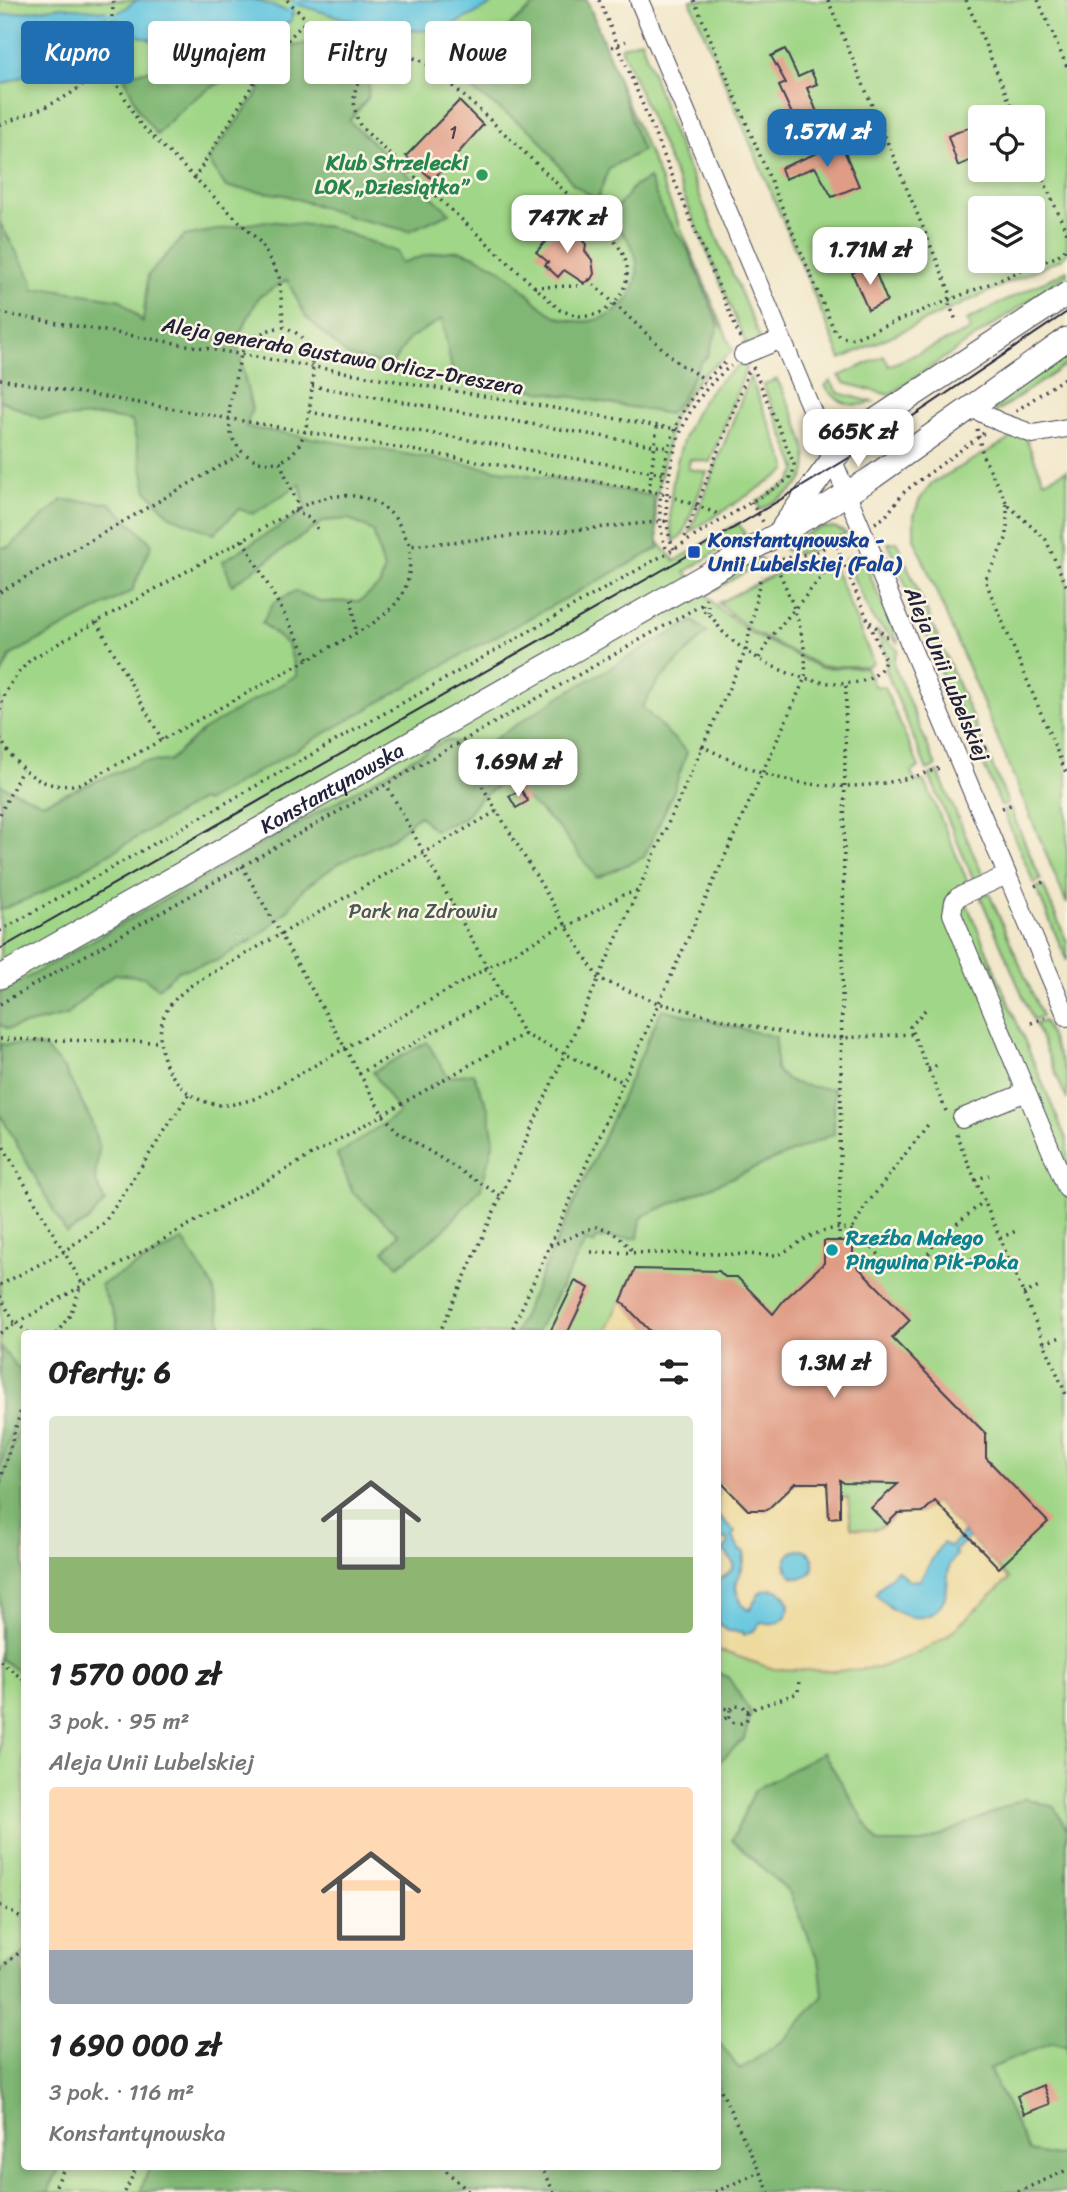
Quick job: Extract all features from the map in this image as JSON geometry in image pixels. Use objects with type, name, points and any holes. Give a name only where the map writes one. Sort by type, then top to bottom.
[{"type":"main road","name":"Konstantynowska","points":[[769,532],[795,514],[833,459],[887,411],[1067,294]]},
{"type":"main road","name":"Konstantynowska","points":[[0,977],[769,532],[848,494],[1067,339]]},
{"type":"street","name":"Aleja Unii Lubelskiej","points":[[639,0],[1067,1017]]},
{"type":"street","points":[[744,359],[782,339]]},
{"type":"street","points":[[970,407],[1033,434],[1067,428]]},
{"type":"street","points":[[1007,876],[958,897],[954,902],[952,914],[1067,1189]]},
{"type":"street","points":[[955,1122],[1019,1095],[1024,1086]]},
{"type":"path","points":[[111,21],[114,0]]},
{"type":"path","points":[[194,179],[268,60],[307,20],[287,0]]},
{"type":"path","points":[[0,931],[674,549],[789,479],[794,469],[744,359],[615,46],[599,0]]},
{"type":"path","points":[[694,0],[835,332],[844,338],[852,339],[958,298],[1056,257],[1067,248]]},
{"type":"path","points":[[828,0],[947,285],[951,295],[948,302],[956,320]]},
{"type":"path","points":[[966,0],[1011,105]]},
{"type":"path","points":[[1038,0],[1067,67]]},
{"type":"path","points":[[615,46],[626,41]]},
{"type":"path","points":[[358,84],[354,94],[354,107],[361,127],[560,310],[589,316],[603,312],[623,290],[627,276],[626,261],[610,235],[480,110],[421,61],[411,57]]},
{"type":"path","points":[[0,125],[73,94],[83,84]]},
{"type":"path","points":[[118,84],[140,124],[261,243],[279,277],[285,327]]},
{"type":"path","points":[[1044,182],[1067,233]]},
{"type":"path","points":[[534,287],[578,286],[589,280],[678,363],[706,380]]},
{"type":"path","name":"Aleja generała Gustawa Orlicz-Dreszera","points":[[0,313],[682,430]]},
{"type":"path","points":[[285,327],[301,338],[312,354],[315,367],[306,432],[292,453],[280,462],[261,463],[243,453],[233,442],[229,431],[229,418],[241,354],[251,339],[275,328],[285,327]]},
{"type":"path","points":[[666,548],[660,522],[661,494],[675,429],[706,380],[744,359]]},
{"type":"path","points":[[674,549],[667,522],[668,495],[674,455],[682,430],[710,385],[726,370],[744,359]]},
{"type":"path","points":[[685,537],[744,359]]},
{"type":"path","points":[[880,521],[905,491],[1067,376]]},
{"type":"path","points":[[0,379],[649,491],[668,495],[720,515]]},
{"type":"path","points":[[312,386],[669,448]]},
{"type":"path","points":[[309,412],[664,474]]},
{"type":"path","points":[[649,491],[657,426]]},
{"type":"path","points":[[0,592],[243,453]]},
{"type":"path","points":[[983,456],[1007,504],[1046,540],[1067,587]]},
{"type":"path","points":[[280,462],[299,508]]},
{"type":"path","points":[[0,710],[4,694],[31,659],[299,508],[325,497],[345,495],[367,499],[388,511],[397,521],[410,545],[410,577],[392,610],[356,633],[101,774],[71,787],[52,785],[22,770],[10,758],[0,738]]},
{"type":"path","points":[[751,502],[769,532]]},
{"type":"path","points":[[1007,504],[1007,537],[985,580],[1067,775]]},
{"type":"path","points":[[294,511],[309,518],[320,532]]},
{"type":"path","points":[[410,545],[667,522]]},
{"type":"path","points":[[771,563],[813,553],[851,535]]},
{"type":"path","points":[[243,540],[309,659]]},
{"type":"path","points":[[708,596],[703,611],[708,613],[723,633],[759,658],[805,678],[846,684],[868,681],[881,670],[885,660],[835,543]]},
{"type":"path","points":[[759,658],[771,637],[829,568],[834,558]]},
{"type":"path","points":[[512,1330],[805,678],[806,669],[795,608],[779,572],[774,568]]},
{"type":"path","points":[[441,1330],[746,650],[761,575]]},
{"type":"path","points":[[352,599],[356,633]]},
{"type":"path","points":[[0,1004],[705,605]]},
{"type":"path","points":[[97,622],[162,740]]},
{"type":"path","points":[[839,1241],[846,684]]},
{"type":"path","points":[[457,744],[598,978],[658,1003],[781,1033],[841,1038],[913,1034]]},
{"type":"path","points":[[701,746],[763,774],[795,782],[845,786],[886,782],[939,768]]},
{"type":"path","points":[[978,751],[988,746]]},
{"type":"path","points":[[0,814],[22,770]]},
{"type":"path","points":[[386,784],[524,1034],[623,1082]]},
{"type":"path","points":[[1002,808],[1013,804]]},
{"type":"path","points":[[497,811],[192,984],[176,998],[164,1016],[160,1042],[168,1068],[180,1087],[189,1094],[215,1104],[241,1103],[257,1098],[488,967],[623,895],[638,891]]},
{"type":"path","points":[[242,866],[383,1115],[397,1130],[501,1196]]},
{"type":"path","points":[[1035,886],[1045,881]]},
{"type":"path","points":[[359,1074],[502,993]]},
{"type":"path","points":[[925,1010],[911,1027],[913,1034],[955,1122],[975,1180],[1067,1397]]},
{"type":"path","points":[[1031,1023],[1045,1017]]},
{"type":"path","points":[[0,1333],[524,1034]]},
{"type":"path","points":[[0,1039],[160,1042]]},
{"type":"path","points":[[928,1069],[938,1065]]},
{"type":"path","points":[[0,1285],[63,1252],[104,1223],[189,1094]]},
{"type":"path","points":[[846,1241],[864,1208],[930,1122]]},
{"type":"path","points":[[0,1141],[82,1286]]},
{"type":"path","points":[[975,1180],[989,1175]]},
{"type":"path","points":[[925,1260],[935,1242],[984,1201]]},
{"type":"path","points":[[548,1247],[594,1227],[602,1227],[612,1231],[635,1252]]},
{"type":"path","points":[[591,1252],[779,1255],[804,1237],[839,1230],[852,1231],[885,1261],[891,1263],[913,1264],[925,1260],[1008,1260]]},
{"type":"path","points":[[1000,1238],[1016,1231]]},
{"type":"path","points":[[59,1330],[82,1286]]},
{"type":"path","points":[[1023,1294],[1040,1287]]},
{"type":"path","points":[[0,1296],[16,1323],[25,1330]]},
{"type":"path","points":[[1044,1343],[1060,1337]]},
{"type":"path","points":[[0,1481],[21,1410]]},
{"type":"path","points":[[0,1661],[21,1677]]},
{"type":"path","points":[[747,1711],[798,1693],[799,1678]]},
{"type":"path","points":[[721,1707],[730,1710],[740,1705],[747,1711],[747,1719],[734,1723],[729,1717],[730,1710]]},
{"type":"path","points":[[721,1720],[729,1717]]},
{"type":"path","points":[[0,1905],[21,1918]]},
{"type":"path","points":[[0,1968],[21,1951]]},
{"type":"path","points":[[721,2090],[769,2192]]},
{"type":"path","points":[[53,2192],[63,2170]]},
{"type":"path","points":[[125,2192],[135,2170]]},
{"type":"path","points":[[445,2170],[469,2192]]},
{"type":"path","points":[[542,2170],[554,2192]]},
{"type":"path","points":[[1018,2192],[1067,2170]]},
{"type":"path","points":[[715,2192],[760,2172]]},
{"type":"green space","name":"Park na Zdrowiu","points":[[0,0],[584,0],[733,351],[700,376],[673,417],[655,503],[658,542],[675,561],[738,523],[745,534],[685,572],[702,590],[760,558],[763,562],[706,595],[718,608],[752,634],[821,668],[866,667],[874,686],[884,687],[919,767],[911,772],[915,781],[923,781],[926,784],[969,885],[961,890],[1067,1141],[1067,2192],[0,2192]]},
{"type":"green space","points":[[541,0],[587,0],[642,151],[609,168],[597,200],[573,184],[534,133],[463,84],[531,84],[531,21],[515,21]]},
{"type":"green space","points":[[690,0],[1067,0],[1067,253],[1045,266],[1045,196],[968,196],[968,273],[1030,273],[841,359]]},
{"type":"green space","points":[[641,40],[671,128],[761,341],[747,346],[621,47]]},
{"type":"green space","points":[[304,44],[304,84],[369,84],[368,98],[349,121],[450,213],[409,231],[354,218],[285,195],[226,187],[208,160],[261,89],[255,84],[290,84],[290,47]]},
{"type":"green space","points":[[148,71],[148,84],[218,84],[195,98],[157,135],[139,111],[127,84],[134,84],[134,72]]},
{"type":"green space","points":[[649,178],[664,214],[688,249],[719,325],[707,357],[700,363],[682,398],[669,414],[453,376],[442,319],[409,339],[391,366],[348,356],[306,317],[287,280],[259,297],[236,341],[252,409],[246,427],[653,496],[659,548],[474,648],[205,802],[201,800],[42,893],[0,910],[0,783],[43,803],[142,762],[169,761],[203,730],[297,675],[288,645],[262,623],[273,603],[295,591],[322,602],[360,601],[380,585],[384,570],[373,531],[349,519],[324,521],[232,585],[223,561],[306,510],[300,484],[253,514],[239,509],[214,534],[170,516],[147,491],[132,421],[99,416],[41,419],[0,400],[0,223],[33,281],[33,290],[47,288],[121,300],[143,322],[148,275],[184,236],[266,221],[331,227],[397,252],[401,263],[442,252],[464,252],[503,271],[553,314],[576,321],[590,321],[615,312],[632,292],[636,278],[636,256],[627,238],[609,218],[634,186]]},
{"type":"green space","points":[[1067,270],[1067,275],[889,395],[845,383],[839,376],[884,356],[889,366],[971,330],[967,320]]},
{"type":"green space","points":[[1067,352],[1067,364],[996,412],[993,410],[1002,399]]},
{"type":"green space","points":[[744,363],[746,369],[710,462],[690,459],[688,469],[707,472],[683,535],[674,541],[670,504],[677,463],[687,429],[704,399],[715,386]]},
{"type":"green space","points":[[750,377],[787,466],[786,471],[690,532]]},
{"type":"green space","points":[[777,379],[801,434],[807,463],[804,476],[797,486],[760,510],[757,501],[790,482],[797,469],[763,385]]},
{"type":"green space","points":[[830,381],[839,393],[873,402],[852,405],[840,401],[825,386]]},
{"type":"green space","points":[[1023,432],[1044,481],[1067,470],[1067,904],[914,538],[914,516],[919,501],[932,483]]},
{"type":"green space","points":[[62,500],[110,503],[152,544],[132,591],[11,655],[0,677],[0,548],[9,547]]},
{"type":"green space","points":[[821,527],[836,528],[846,533],[804,552],[787,551],[781,546]]},
{"type":"green space","points":[[897,542],[984,745],[977,748],[957,703],[951,705],[936,657],[888,543]]},
{"type":"green space","points":[[860,552],[899,644],[872,618],[845,559]]},
{"type":"green space","points":[[825,564],[835,569],[873,662],[868,666],[820,666],[753,632],[718,603],[779,572]]},
{"type":"green space","points":[[693,621],[707,632],[658,682],[642,707],[687,752],[673,793],[644,857],[597,878],[558,827],[506,781],[480,798],[463,819],[434,830],[419,815],[393,838],[339,863],[303,889],[287,911],[260,935],[216,961],[178,971],[158,988],[144,977],[115,974],[67,1015],[8,1029],[0,1025],[0,993],[445,740],[484,746],[562,695]]},
{"type":"green space","points":[[876,630],[898,650],[894,666],[936,766],[927,770],[886,671],[887,657]]},
{"type":"green space","points":[[986,750],[1008,803],[1001,806],[979,754]]},
{"type":"green space","points":[[938,772],[984,878],[975,883],[929,775]]},
{"type":"green space","points":[[1010,808],[1041,880],[1034,883],[1003,811]]},
{"type":"green space","points":[[1043,885],[1067,942],[1067,961],[1036,888]]},
{"type":"green space","points":[[989,893],[1042,1016],[1033,1020],[980,896]]},
{"type":"green space","points":[[662,1009],[776,1037],[776,1070],[782,1076],[803,1085],[834,1089],[834,1134],[645,1215],[641,1219],[638,1238],[597,1238],[594,1244],[586,1241],[538,1330],[516,1330]]},
{"type":"green space","points":[[1044,1021],[1067,1075],[1067,1100],[1035,1024]]},
{"type":"green space","points":[[427,1042],[448,1077],[473,1073],[488,1108],[494,1140],[481,1188],[443,1231],[398,1266],[384,1251],[399,1234],[353,1193],[337,1155],[399,1113],[373,1072]]},
{"type":"green space","points":[[0,1044],[44,1047],[65,1070],[91,1120],[99,1148],[95,1179],[105,1202],[87,1222],[66,1233],[0,1114]]},
{"type":"green space","points":[[183,1240],[213,1287],[222,1330],[117,1330],[117,1321],[100,1285]]},
{"type":"green space","points":[[0,1346],[21,1370],[21,1402],[0,1471]]},
{"type":"green space","points":[[21,1418],[21,1674],[0,1658],[0,1487]]},
{"type":"green space","points":[[721,1674],[728,1677],[751,1713],[744,1739],[721,1760]]},
{"type":"green space","points":[[823,1752],[878,1843],[923,1843],[1025,1798],[1054,1807],[1067,1829],[1067,2047],[1053,2042],[989,2069],[1029,2151],[1056,2156],[1067,2152],[1067,2192],[140,2192],[148,2170],[721,2170],[721,2045],[740,2070],[785,2039],[823,1996],[820,1966],[789,1892],[732,1840],[755,1790]]},
{"type":"green space","points":[[21,1955],[21,2170],[59,2170],[48,2192],[0,2192],[0,1971]]},
{"type":"sand","points":[[621,1300],[650,1330],[607,1330]]},
{"type":"sand","points":[[721,1482],[748,1510],[767,1510],[795,1483],[827,1483],[828,1496],[848,1498],[851,1527],[867,1530],[884,1525],[902,1509],[904,1512],[922,1512],[935,1501],[1009,1579],[947,1636],[920,1652],[878,1668],[834,1671],[774,1669],[721,1651],[721,1625],[728,1631],[755,1630],[761,1622],[789,1608],[785,1595],[773,1589],[760,1592],[750,1610],[746,1609],[736,1585],[745,1552],[740,1552],[731,1536],[734,1532],[721,1518]],"holes":[[[806,1551],[813,1559],[794,1577],[785,1564]]]},
{"type":"sand","points":[[726,1538],[729,1543],[727,1554],[733,1566],[721,1579],[721,1542]]},
{"type":"water","points":[[137,0],[255,0],[293,13],[290,22],[148,21],[148,39],[134,34],[134,21],[117,21],[118,13]]},
{"type":"water","points":[[295,0],[499,0],[459,21],[425,21],[425,30],[412,31],[411,21],[352,21],[300,5]]},
{"type":"water","points":[[60,7],[106,11],[106,18],[96,21],[21,21],[21,77],[0,85],[0,15]]},
{"type":"water","points":[[721,1518],[735,1532],[732,1536],[740,1551],[744,1551],[736,1585],[739,1600],[750,1610],[760,1592],[772,1589],[781,1592],[789,1605],[783,1619],[774,1623],[761,1622],[755,1630],[744,1635],[743,1632],[728,1631],[721,1625],[721,1579],[733,1567],[732,1560],[723,1550],[728,1545],[728,1540],[724,1538],[721,1541]]},
{"type":"water","points":[[964,1532],[969,1537],[954,1552],[957,1555],[948,1571],[946,1595],[936,1610],[918,1617],[909,1616],[890,1607],[875,1593],[897,1570],[910,1581],[920,1580],[940,1546],[943,1543],[950,1547]]},
{"type":"water","points":[[800,1550],[810,1554],[814,1564],[810,1574],[800,1578],[790,1574],[786,1564],[790,1554]]},
{"type":"building","points":[[785,49],[798,77],[811,71],[817,84],[807,88],[819,117],[798,127],[779,86],[786,83],[771,56]]},
{"type":"building","points":[[459,101],[483,125],[432,179],[406,156]]},
{"type":"building","points":[[968,128],[968,161],[958,166],[948,136]]},
{"type":"building","points":[[841,143],[859,186],[832,197],[815,167],[785,179],[781,168]]},
{"type":"building","points":[[561,225],[573,237],[576,234],[586,244],[585,251],[592,260],[594,274],[584,283],[564,270],[558,277],[545,265],[548,262],[536,252]]},
{"type":"building","points":[[872,263],[887,301],[868,310],[852,273]]},
{"type":"building","points":[[521,790],[528,801],[516,808],[509,796]]},
{"type":"building","points":[[824,1241],[853,1241],[853,1262],[910,1320],[892,1338],[986,1434],[986,1458],[1048,1522],[999,1568],[935,1501],[923,1512],[898,1513],[887,1524],[871,1508],[898,1484],[844,1483],[840,1480],[840,1517],[829,1518],[827,1483],[795,1483],[767,1510],[748,1510],[721,1482],[721,1330],[649,1330],[621,1301],[635,1269],[719,1271],[725,1277],[737,1277],[773,1314],[784,1300],[824,1263]]},
{"type":"building","points":[[575,1281],[589,1288],[569,1330],[551,1330]]},
{"type":"building","points":[[1043,2085],[1050,2104],[1024,2114],[1017,2096]]},
{"type":"waterway","points":[[289,11],[297,2]]},
{"type":"waterway","points":[[106,14],[118,16]]},
{"type":"tram line","points":[[0,949],[694,552],[867,447],[1067,312]]},
{"type":"place","name":"Klub Strzelecki LOK „Dziesiątka”","points":[[482,175]]},
{"type":"place","name":"Konstantynowska - Unii Lubelskiej (Fala)","points":[[694,552]]},
{"type":"place","name":"Rzeźba Małego Pingwina Pik-Poka","points":[[832,1250]]}]
